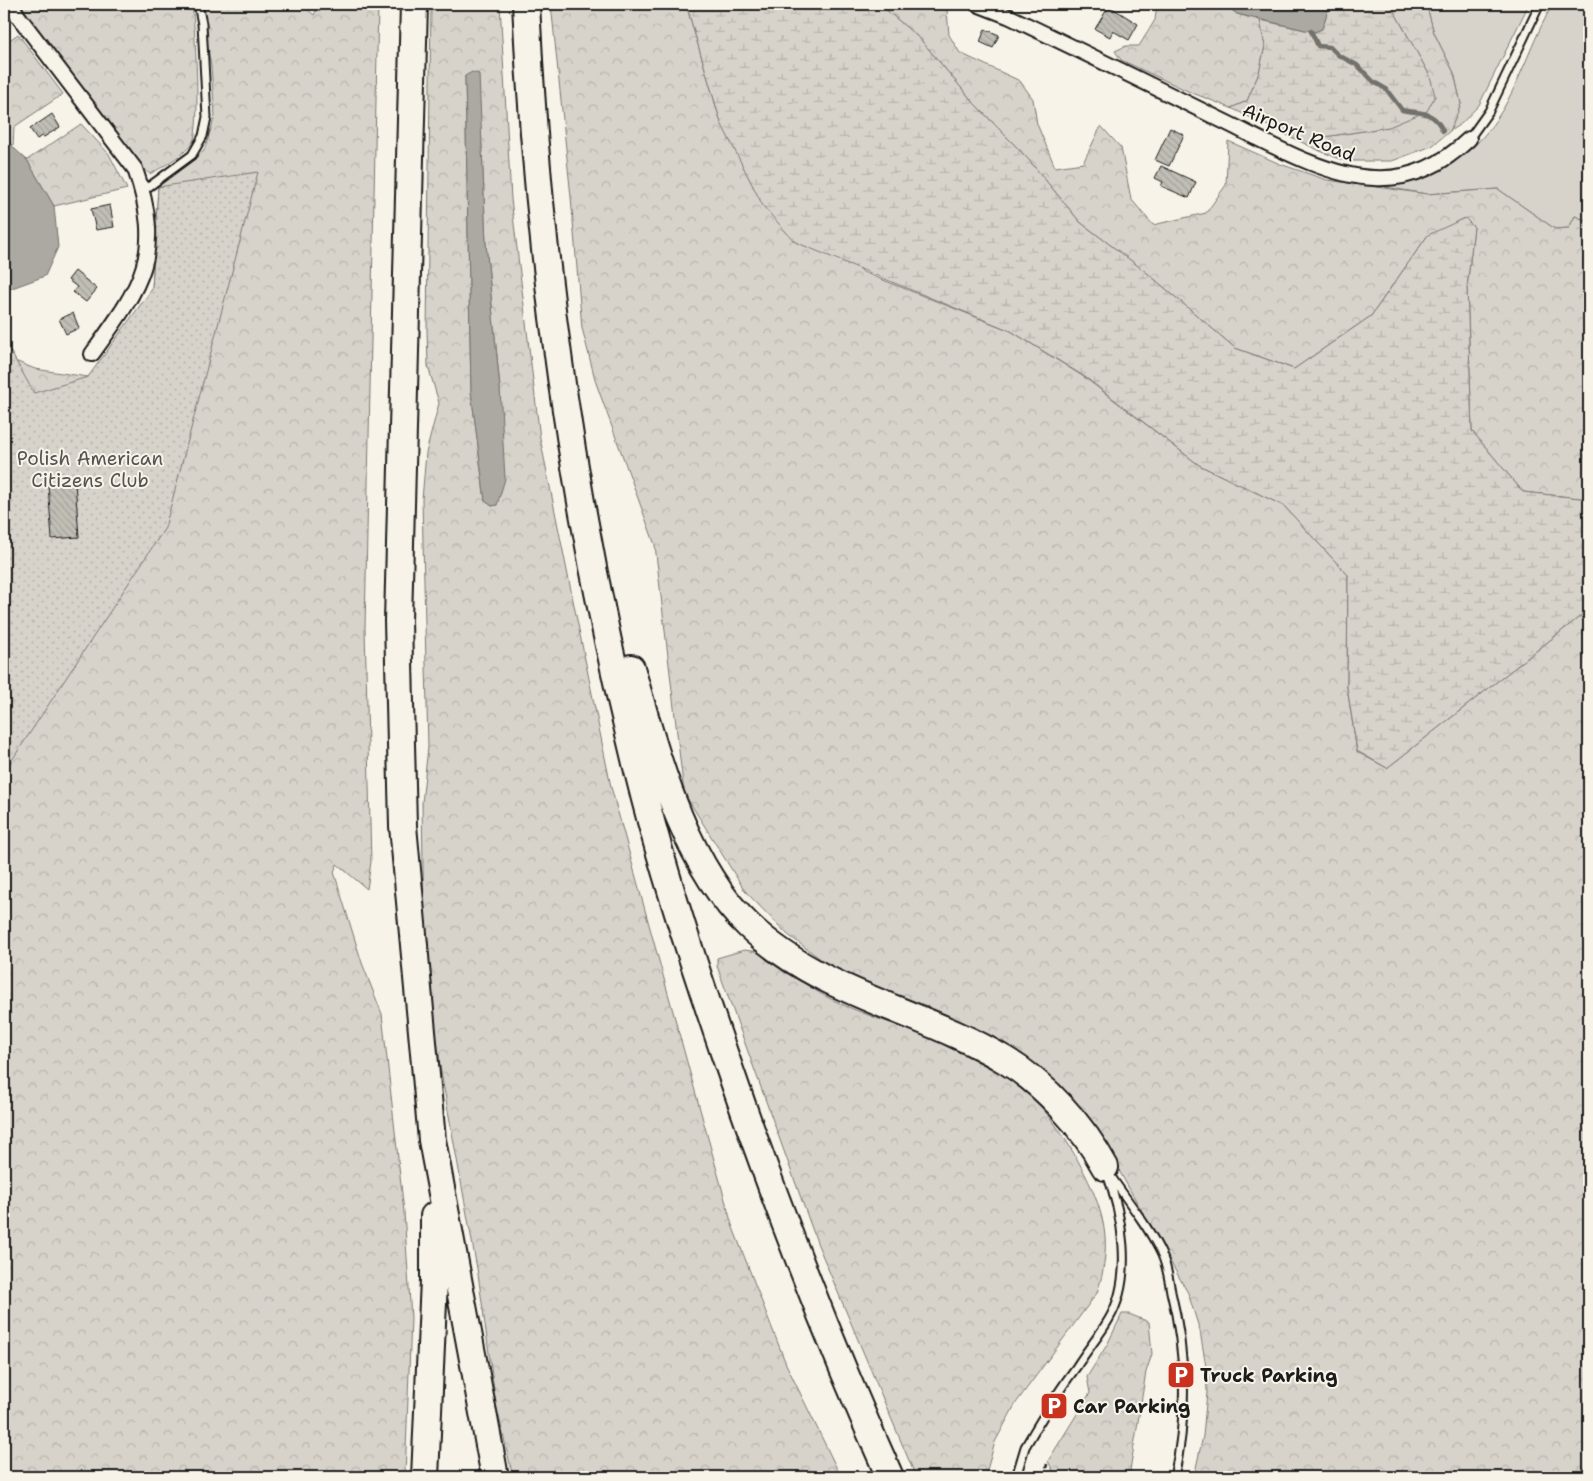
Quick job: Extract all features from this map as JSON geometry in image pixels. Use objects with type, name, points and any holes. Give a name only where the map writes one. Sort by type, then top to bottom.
[{"type":"highway","points":[[414,4],[400,472],[398,696],[404,826],[432,1140],[434,1280],[425,1477]]},
{"type":"highway","points":[[526,4],[534,153],[544,248],[587,527],[605,624],[642,783],[670,888],[697,974],[802,1274],[838,1363],[890,1477]]},
{"type":"highway","points":[[587,527],[670,789],[688,837],[726,899],[749,926],[810,971],[852,992],[941,1029],[1005,1060],[1058,1103],[1097,1152],[1105,1167]]},
{"type":"highway","points":[[432,1140],[495,1477]]},
{"type":"street","points":[[11,4],[18,16],[135,169],[143,191],[150,235],[144,271],[129,303],[92,354]]},
{"type":"street","name":"Airport Road","points":[[977,4],[1008,16],[1293,154],[1347,174],[1385,178],[1422,170],[1450,156],[1469,139]]},
{"type":"lane","points":[[143,191],[192,155],[203,136],[207,117],[202,24],[198,4]]},
{"type":"lane","name":"Airport Road","points":[[1469,139],[1489,111],[1540,4]]},
{"type":"lane","points":[[1016,1477],[1025,1448],[1035,1430],[1110,1318],[1118,1295],[1122,1262],[1121,1233],[1113,1189],[1105,1167]]},
{"type":"lane","points":[[1105,1167],[1152,1236],[1163,1257],[1174,1302],[1183,1359],[1180,1451],[1174,1477]]},
{"type":"path","points":[[1044,1477],[1047,1464]]},
{"type":"green space","points":[[21,4],[192,4],[196,53],[197,116],[193,142],[190,146],[173,160],[150,174],[142,168],[63,68]]},
{"type":"green space","points":[[199,4],[301,4],[314,15],[319,4],[378,4],[365,628],[371,862],[367,889],[337,864],[334,872],[362,963],[382,1014],[404,1212],[411,1318],[405,1477],[4,1477],[4,619],[30,408],[4,340],[15,361],[35,369],[88,377],[145,311],[152,289],[158,187],[204,151],[215,116],[211,66]]},
{"type":"green space","points":[[431,4],[500,4],[511,199],[540,438],[611,787],[732,1225],[786,1364],[841,1477],[513,1477],[496,1404],[478,1274],[440,1067],[424,925],[422,803],[428,747],[422,500],[426,453],[439,403],[428,366]],"holes":[[[465,76],[481,128],[486,244],[500,388],[497,505],[492,506],[485,501],[471,391]]]},
{"type":"green space","points":[[551,4],[686,4],[721,123],[863,272],[1011,331],[1084,377],[1199,465],[1284,506],[1348,575],[1347,687],[1357,752],[1387,768],[1587,611],[1589,607],[1589,1477],[1194,1477],[1203,1436],[1207,1392],[1206,1367],[1200,1331],[1188,1293],[1099,1135],[1061,1085],[1008,1047],[830,966],[787,934],[745,891],[684,793],[655,545],[596,383],[582,328],[571,197]]},
{"type":"green space","points":[[686,4],[875,4],[884,8],[920,39],[974,103],[1028,159],[1080,222],[1146,272],[1235,348],[1294,369],[1371,316],[1428,235],[1465,218],[1474,227],[1467,287],[1472,431],[1523,492],[1589,499],[1587,611],[1387,768],[1357,751],[1347,687],[1348,575],[1284,506],[1199,465],[1085,377],[1011,331],[795,242],[763,206],[721,123]]},
{"type":"green space","points":[[875,4],[923,4],[947,10],[949,35],[960,53],[1020,81],[1033,99],[1037,124],[1055,167],[1083,163],[1101,126],[1121,148],[1131,199],[1153,225],[1206,213],[1226,185],[1228,141],[1280,164],[1327,180],[1427,194],[1498,189],[1555,229],[1569,228],[1575,216],[1589,222],[1589,499],[1523,492],[1472,431],[1467,287],[1474,227],[1428,235],[1371,316],[1294,369],[1235,348],[1146,272],[1080,222],[1028,159],[974,103],[920,39],[884,8]]},
{"type":"green space","points":[[1157,4],[1224,4],[1237,14],[1260,20],[1265,46],[1259,73],[1247,101],[1231,108],[1190,92],[1121,60],[1115,51],[1126,46],[1139,46],[1155,20]]},
{"type":"green space","points":[[1335,4],[1390,4],[1430,76],[1435,96],[1427,111],[1389,127],[1318,138],[1320,151],[1231,108],[1247,101],[1259,73],[1265,46],[1260,20],[1314,32],[1322,29],[1328,10]]},
{"type":"green space","points":[[1390,4],[1428,4],[1427,7],[1434,33],[1454,73],[1461,104],[1450,131],[1432,146],[1392,161],[1345,161],[1320,151],[1318,138],[1389,127],[1430,76]]},
{"type":"green space","points":[[1428,4],[1529,4],[1479,105],[1462,123],[1450,131],[1461,104],[1454,73],[1434,33],[1427,7]]},
{"type":"green space","points":[[1553,4],[1589,4],[1589,222],[1575,216],[1569,228],[1555,229],[1498,189],[1427,194],[1385,187],[1428,175],[1462,156],[1477,143],[1502,111]]},
{"type":"green space","points":[[18,34],[63,94],[14,127],[13,146],[4,139],[4,44]]},
{"type":"green space","points":[[81,124],[109,154],[127,189],[54,206],[27,160]]},
{"type":"green space","name":"Polish American Citizens Club","points":[[258,172],[165,528],[10,763],[4,752],[4,340],[34,393],[88,377],[152,289],[158,187]]},
{"type":"green space","points":[[744,950],[759,952],[835,1001],[857,1011],[948,1044],[970,1054],[1011,1079],[1034,1099],[1062,1134],[1092,1189],[1102,1218],[1105,1246],[1102,1276],[1097,1293],[1016,1403],[995,1442],[985,1477],[916,1477],[818,1245],[717,966],[717,958]]},
{"type":"green space","points":[[1122,1314],[1129,1314],[1149,1322],[1152,1354],[1146,1372],[1129,1477],[1056,1477],[1048,1461],[1090,1393],[1087,1377],[1107,1345]]},
{"type":"shaded area","points":[[1224,4],[1335,4],[1328,10],[1322,29],[1314,32],[1237,14]]},
{"type":"shaded area","points":[[472,72],[479,74],[486,244],[500,388],[505,479],[497,505],[492,506],[485,501],[471,391],[465,76]]},
{"type":"shaded area","points":[[4,139],[27,160],[54,206],[58,247],[45,276],[4,291]]},
{"type":"building","points":[[1109,6],[1138,24],[1129,40],[1113,31],[1110,37],[1095,29]]},
{"type":"building","points":[[985,29],[999,35],[993,48],[980,42]]},
{"type":"building","points":[[52,114],[60,127],[37,139],[30,129]]},
{"type":"building","points":[[1170,128],[1184,135],[1169,166],[1155,160]]},
{"type":"building","points":[[1161,166],[1196,182],[1189,198],[1161,186],[1163,182],[1155,178]]},
{"type":"building","points":[[110,205],[114,227],[96,230],[91,209]]},
{"type":"building","points":[[75,271],[97,289],[86,302],[73,292],[77,287],[68,280]]},
{"type":"building","points":[[73,313],[79,328],[66,334],[59,319]]},
{"type":"building","points":[[75,482],[79,537],[52,539],[48,484]]},
{"type":"waterway","points":[[1311,31],[1318,46],[1330,47],[1338,55],[1357,65],[1374,82],[1386,89],[1402,110],[1431,116],[1443,131]]},
{"type":"place","name":"Truck Parking","points":[[1181,1375]]},
{"type":"place","name":"Car Parking","points":[[1054,1406]]}]
